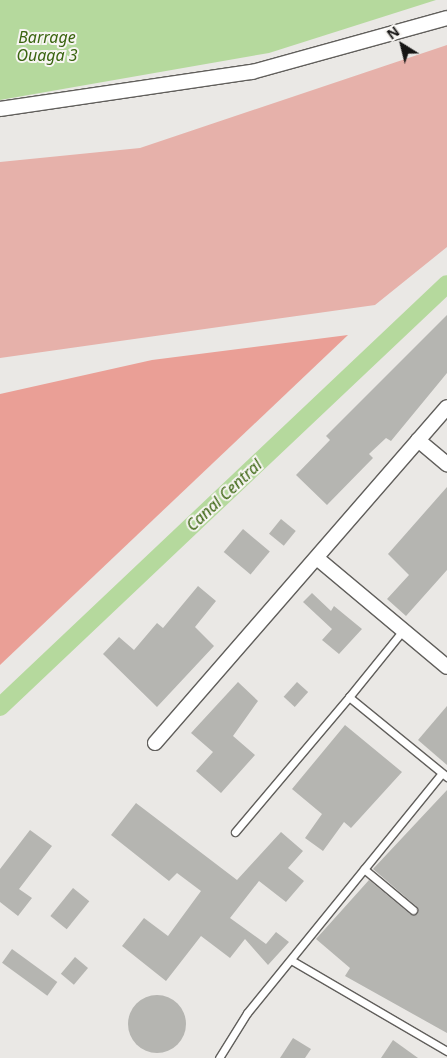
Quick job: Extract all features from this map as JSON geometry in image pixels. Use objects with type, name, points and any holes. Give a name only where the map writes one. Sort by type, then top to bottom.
[{"type":"street","points":[[0,109],[252,72],[447,18]]},
{"type":"street","points":[[154,743],[318,558],[447,408]]},
{"type":"street","points":[[418,440],[447,464]]},
{"type":"street","points":[[318,558],[447,667]]},
{"type":"lane","points":[[236,832],[404,629]]},
{"type":"lane","points":[[219,1058],[231,1034],[364,869],[444,775],[349,697]]},
{"type":"lane","points":[[364,869],[413,910]]},
{"type":"lane","points":[[290,960],[447,1051]]},
{"type":"shaded area","points":[[447,45],[447,247],[375,305],[0,358],[0,162],[140,148]]},
{"type":"shaded area","points":[[348,335],[0,665],[0,394],[152,360]]},
{"type":"water","name":"Barrage Ouaga 3","points":[[0,0],[436,0],[269,53],[0,100]]},
{"type":"building","points":[[447,315],[447,373],[391,441],[386,438],[369,454],[373,458],[327,505],[296,475],[330,440],[326,436]]},
{"type":"building","points":[[447,487],[447,570],[406,616],[387,599],[409,575],[388,554]]},
{"type":"building","points":[[281,519],[296,531],[284,546],[269,534]]},
{"type":"building","points":[[243,529],[270,551],[251,574],[224,552]]},
{"type":"building","points":[[198,586],[216,601],[195,627],[214,646],[157,707],[103,654],[119,637],[134,650],[157,623],[163,628]]},
{"type":"building","points":[[312,593],[331,611],[334,606],[362,629],[339,654],[322,640],[332,629],[303,602]]},
{"type":"building","points":[[238,682],[258,701],[233,736],[255,755],[221,793],[196,771],[213,752],[191,733]]},
{"type":"building","points":[[297,682],[308,692],[295,707],[284,697]]},
{"type":"building","points":[[447,706],[447,765],[418,740]]},
{"type":"building","points":[[345,725],[402,772],[351,828],[344,822],[323,851],[305,838],[322,814],[292,789]]},
{"type":"building","points":[[447,790],[447,1033],[345,976],[350,968],[316,939],[369,880],[410,914],[417,914],[416,906],[373,869]]},
{"type":"building","points":[[136,803],[237,880],[281,832],[303,851],[288,868],[304,881],[286,902],[259,881],[230,918],[266,944],[276,932],[289,942],[268,965],[245,939],[230,958],[201,936],[166,981],[122,946],[144,918],[168,936],[201,891],[177,873],[169,881],[111,835]]},
{"type":"building","points":[[30,830],[52,846],[19,889],[32,898],[18,916],[0,902],[0,869]]},
{"type":"building","points":[[73,888],[89,901],[67,929],[50,916]]},
{"type":"building","points":[[12,949],[57,982],[47,996],[2,963]]},
{"type":"building","points":[[75,957],[88,968],[74,985],[61,974]]},
{"type":"building","points":[[157,995],[168,997],[181,1008],[186,1024],[184,1035],[173,1048],[157,1053],[146,1051],[133,1040],[128,1024],[130,1013],[141,1000]]},
{"type":"building","points":[[293,1038],[311,1049],[305,1058],[280,1058]]},
{"type":"building","points":[[393,1040],[418,1058],[381,1058]]},
{"type":"waterway","name":"Canal Central","points":[[0,707],[447,284]]}]
